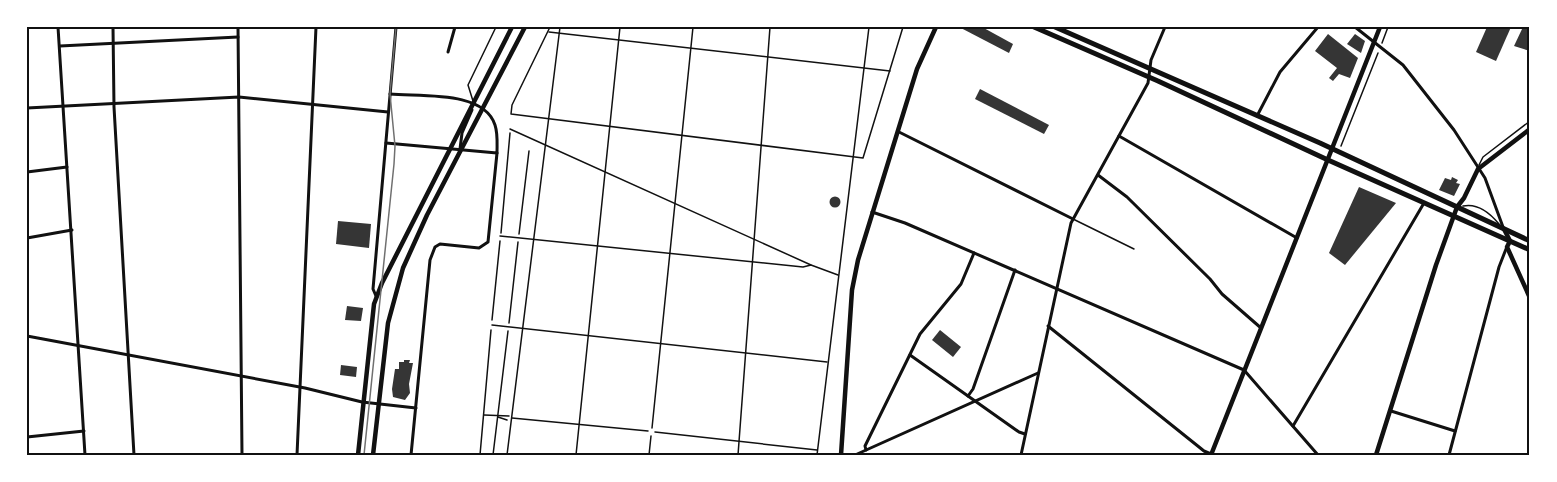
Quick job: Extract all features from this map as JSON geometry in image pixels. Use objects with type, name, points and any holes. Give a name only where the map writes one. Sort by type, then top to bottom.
[{"type":"main road","points":[[358,455],[374,304],[390,266],[512,27]]},
{"type":"main road","points":[[373,455],[385,339],[398,282],[427,215],[525,27]]},
{"type":"main road","points":[[841,455],[853,284],[858,260],[919,60],[936,27]]},
{"type":"main road","points":[[1034,27],[1453,216],[1508,244],[1530,250]]},
{"type":"main road","points":[[1055,27],[1066,29],[1530,241]]},
{"type":"main road","points":[[1211,454],[1380,27]]},
{"type":"main road","points":[[1376,455],[1457,207],[1478,169],[1530,129]]},
{"type":"main road","points":[[1504,229],[1530,298]]},
{"type":"street","points":[[58,27],[85,455]]},
{"type":"street","points":[[112,27],[114,103],[134,455]]},
{"type":"street","points":[[238,27],[242,455]]},
{"type":"street","points":[[297,455],[316,27]]},
{"type":"street","points":[[377,297],[373,289],[396,27]]},
{"type":"street","points":[[448,52],[455,27]]},
{"type":"street","points":[[1021,455],[1071,223],[1148,83],[1151,60],[1165,27]]},
{"type":"street","points":[[1257,116],[1280,72],[1318,27]]},
{"type":"street","points":[[1355,27],[1394,57],[1454,130],[1486,182],[1504,229]]},
{"type":"street","points":[[60,46],[238,37]]},
{"type":"street","points":[[390,94],[473,102],[491,114],[496,126],[489,239],[486,245],[479,248],[440,244],[432,253],[411,455]]},
{"type":"street","points":[[27,108],[239,97],[388,112]]},
{"type":"street","points":[[460,150],[461,138],[472,113],[473,102]]},
{"type":"street","points":[[897,131],[1073,219]]},
{"type":"street","points":[[1119,136],[1297,238]]},
{"type":"street","points":[[386,142],[496,153]]},
{"type":"street","points":[[27,172],[68,167]]},
{"type":"street","points":[[1098,175],[1126,197],[1210,279],[1222,294],[1261,328]]},
{"type":"street","points":[[1293,426],[1424,203]]},
{"type":"street","points":[[872,212],[905,223],[1016,270],[1244,370],[1318,455]]},
{"type":"street","points":[[27,238],[72,230]]},
{"type":"street","points":[[1449,455],[1501,262],[1508,244]]},
{"type":"street","points":[[866,450],[865,446],[920,334],[961,284],[974,253]]},
{"type":"street","points":[[968,396],[973,389],[1016,270]]},
{"type":"street","points":[[1048,327],[1204,451],[1211,454]]},
{"type":"street","points":[[27,336],[300,387],[362,402],[416,408]]},
{"type":"street","points":[[910,355],[1025,434]]},
{"type":"street","points":[[855,455],[1038,373]]},
{"type":"street","points":[[1390,410],[1455,431]]},
{"type":"street","points":[[27,437],[84,431]]},
{"type":"lane","points":[[473,102],[468,85],[496,27]]},
{"type":"lane","points":[[550,27],[512,105],[511,114],[863,158],[903,27]]},
{"type":"lane","points":[[507,455],[560,27]]},
{"type":"lane","points":[[576,455],[620,27]]},
{"type":"lane","points":[[652,428],[693,27]]},
{"type":"lane","points":[[738,455],[770,27]]},
{"type":"lane","points":[[817,455],[869,27]]},
{"type":"lane","points":[[548,32],[890,71]]},
{"type":"lane","points":[[1478,169],[1483,158],[1530,121]]},
{"type":"lane","points":[[510,129],[811,265],[838,275]]},
{"type":"lane","points":[[1073,219],[1134,249]]},
{"type":"lane","points":[[500,236],[803,267],[811,265]]},
{"type":"lane","points":[[492,325],[828,362]]},
{"type":"lane","points":[[511,418],[648,431]]},
{"type":"lane","points":[[655,432],[818,450]]},
{"type":"lane","points":[[649,455],[651,436]]},
{"type":"path","points":[[1332,149],[1340,147],[1388,27]]},
{"type":"path","points":[[480,455],[510,129]]},
{"type":"path","points":[[493,455],[529,152]]},
{"type":"path","points":[[483,415],[501,414],[511,418]]},
{"type":"building","points":[[959,27],[982,27],[1013,44],[1009,53]]},
{"type":"building","points":[[1487,27],[1511,27],[1496,61],[1476,52]]},
{"type":"building","points":[[1523,27],[1530,27],[1530,51],[1514,46]]},
{"type":"building","points":[[1328,34],[1358,58],[1350,78],[1339,74],[1333,81],[1329,78],[1337,68],[1315,51]]},
{"type":"building","points":[[1355,34],[1365,41],[1361,53],[1347,44]]},
{"type":"building","points":[[980,89],[1049,125],[1044,134],[975,99]]},
{"type":"building","points":[[1452,177],[1458,180],[1456,183],[1460,184],[1454,196],[1439,190],[1445,178],[1451,180]]},
{"type":"building","points":[[1359,187],[1396,203],[1345,265],[1329,253]]},
{"type":"building","points":[[835,196],[841,202],[835,208],[829,202]]},
{"type":"building","points":[[338,221],[371,224],[369,248],[336,244]]},
{"type":"building","points":[[347,306],[363,308],[361,321],[345,320]]},
{"type":"building","points":[[940,330],[961,347],[953,357],[932,340]]},
{"type":"building","points":[[404,360],[410,360],[409,363],[413,363],[409,384],[410,393],[405,400],[393,397],[392,389],[395,369],[399,369],[399,362],[404,362]]},
{"type":"building","points":[[341,365],[357,367],[356,377],[340,375]]},
{"type":"tram line","points":[[364,455],[394,164],[395,146],[390,94],[396,27]]}]
